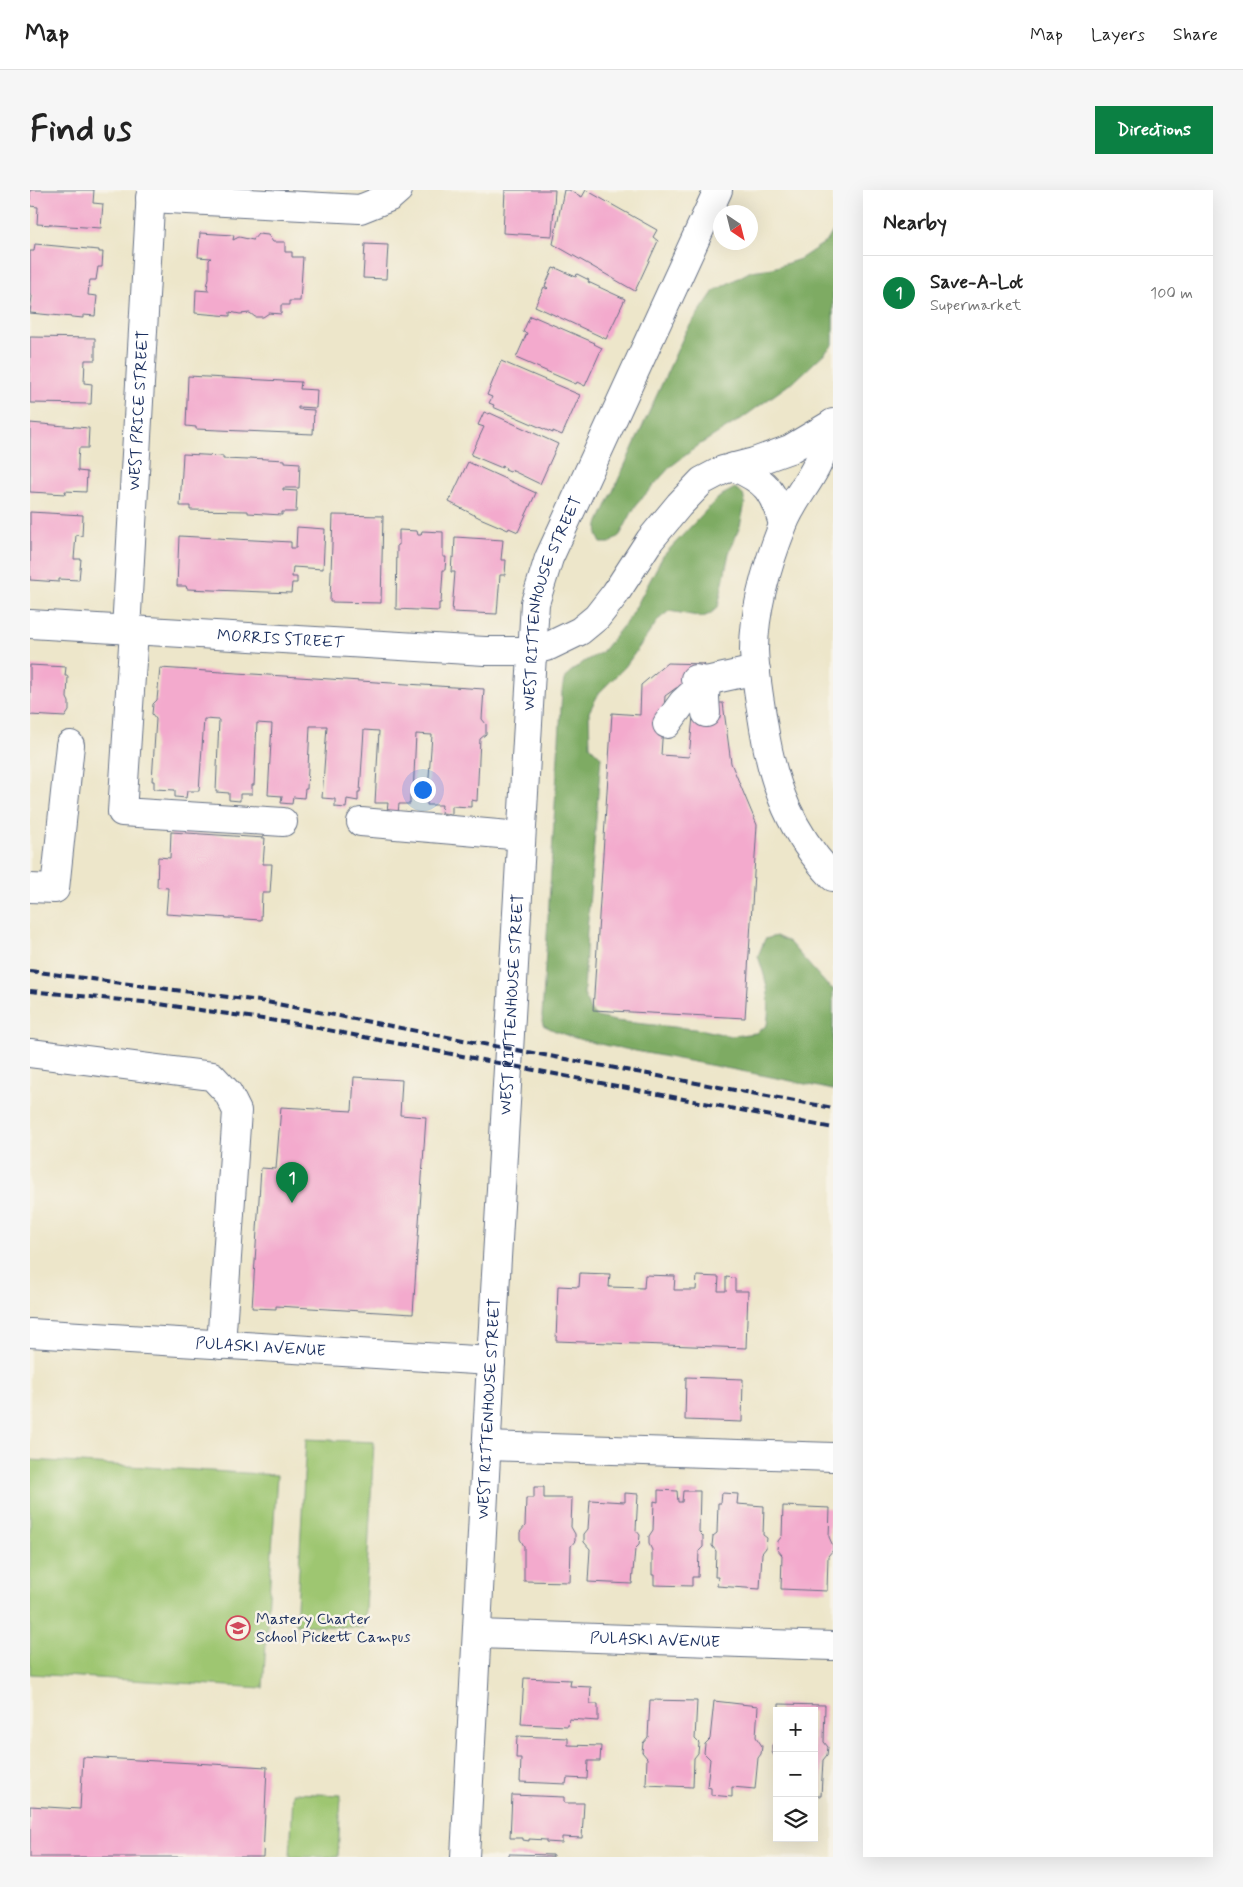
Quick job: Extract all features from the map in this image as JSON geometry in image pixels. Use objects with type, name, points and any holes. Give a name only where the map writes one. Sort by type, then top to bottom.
[{"type":"street","points":[[150,194],[360,210],[390,197],[398,190]]},
{"type":"street","name":"WEST RITTENHOUSE STREET","points":[[465,1857],[486,1446],[534,603],[549,558],[718,190]]},
{"type":"street","name":"WEST PRICE STREET","points":[[150,194],[122,812],[283,822]]},
{"type":"street","points":[[531,651],[571,636],[597,617],[615,594],[650,540],[702,481],[712,475],[790,449],[833,423]]},
{"type":"street","points":[[833,423],[816,468],[783,524],[763,588],[756,622],[756,670],[766,743],[775,782],[789,817],[833,877]]},
{"type":"street","points":[[734,467],[750,474],[772,492],[783,524]]},
{"type":"street","name":"MORRIS STREET","points":[[30,624],[485,651],[531,651]]},
{"type":"street","points":[[667,724],[698,679],[756,670]]},
{"type":"street","points":[[698,679],[706,713]]},
{"type":"street","points":[[30,888],[55,888],[70,745]]},
{"type":"street","points":[[361,822],[521,836]]},
{"type":"street","points":[[30,1053],[212,1076],[228,1093],[237,1111],[221,1345]]},
{"type":"street","name":"PULASKI AVENUE","points":[[30,1333],[491,1361]]},
{"type":"street","points":[[486,1446],[833,1457]]},
{"type":"street","name":"PULASKI AVENUE","points":[[477,1634],[833,1646]]},
{"type":"green space","points":[[833,231],[833,345],[798,378],[741,419],[699,445],[670,467],[636,505],[620,535],[610,543],[601,543],[597,535],[598,524],[686,331],[714,291],[751,271],[773,268],[800,259],[827,241]]},
{"type":"green space","points":[[735,488],[743,494],[745,503],[740,526],[729,553],[718,607],[703,617],[669,611],[659,619],[625,667],[599,693],[589,712],[590,746],[601,757],[587,931],[584,994],[590,1010],[597,1017],[615,1021],[704,1030],[731,1036],[756,1033],[767,1025],[769,1006],[766,982],[758,956],[765,939],[776,936],[789,942],[827,985],[833,989],[833,1090],[594,1043],[568,1036],[543,1025],[542,1016],[564,680],[569,673],[585,661],[602,652],[631,616],[663,556],[714,502]]},
{"type":"green space","points":[[306,1439],[374,1442],[364,1628],[296,1625]]},
{"type":"green space","points":[[30,1460],[277,1475],[263,1688],[30,1674]]},
{"type":"green space","points":[[293,1793],[341,1795],[338,1857],[290,1857]]},
{"type":"building","points":[[30,190],[94,190],[93,203],[103,204],[101,228],[37,224],[38,207],[30,206]]},
{"type":"building","points":[[505,190],[555,190],[552,236],[503,233]]},
{"type":"building","points":[[564,190],[569,190],[582,197],[586,190],[657,230],[653,237],[658,241],[635,291],[553,244]]},
{"type":"building","points":[[200,233],[234,235],[233,240],[239,237],[253,240],[258,234],[268,235],[273,242],[285,242],[285,252],[292,252],[292,257],[303,257],[300,301],[289,301],[289,305],[281,305],[281,314],[269,313],[263,317],[255,317],[250,313],[230,312],[230,316],[195,313],[196,290],[209,291],[207,288],[209,260],[211,258],[198,257]]},
{"type":"building","points":[[35,244],[99,250],[99,252],[103,252],[102,267],[98,267],[96,280],[90,280],[89,285],[88,295],[97,296],[95,316],[83,315],[83,318],[30,313],[32,296],[30,295],[30,251],[34,251]]},
{"type":"building","points":[[365,244],[388,245],[386,279],[363,278]]},
{"type":"building","points":[[553,268],[576,277],[577,274],[589,280],[588,282],[625,299],[606,339],[535,306],[544,287],[548,288],[545,286]]},
{"type":"building","points":[[530,316],[595,343],[602,348],[585,386],[577,382],[576,384],[516,358],[527,333],[523,332]]},
{"type":"building","points":[[30,337],[95,338],[95,360],[85,360],[84,383],[92,384],[91,404],[30,403]]},
{"type":"building","points":[[501,361],[580,395],[562,435],[553,431],[553,433],[493,407],[494,405],[489,403],[492,397],[487,395]]},
{"type":"building","points":[[188,376],[301,382],[300,389],[317,390],[316,408],[298,407],[298,409],[314,410],[313,434],[196,429],[196,427],[186,426]]},
{"type":"building","points":[[484,412],[558,444],[540,484],[511,470],[510,472],[505,470],[506,468],[502,466],[502,468],[471,455],[484,427],[478,425]]},
{"type":"building","points":[[30,423],[89,428],[88,448],[79,448],[78,460],[78,471],[87,472],[86,492],[65,491],[66,494],[30,492]]},
{"type":"building","points":[[183,454],[223,456],[223,459],[248,460],[249,458],[285,460],[285,462],[300,463],[299,488],[283,488],[283,490],[297,491],[296,512],[282,512],[282,515],[248,513],[248,511],[190,510],[190,506],[180,506]]},
{"type":"building","points":[[468,462],[536,493],[518,532],[509,528],[508,530],[480,518],[449,502]]},
{"type":"building","points":[[30,512],[83,515],[82,536],[76,535],[74,559],[81,559],[79,580],[59,579],[59,582],[30,580]]},
{"type":"building","points":[[333,515],[383,516],[381,603],[330,602]]},
{"type":"building","points":[[297,527],[325,529],[323,569],[293,567],[292,577],[297,577],[297,583],[292,583],[291,593],[187,589],[186,586],[177,586],[179,536],[291,542],[291,548],[296,548]]},
{"type":"building","points":[[399,530],[417,531],[418,535],[421,535],[422,531],[443,532],[443,557],[446,557],[439,611],[396,609]]},
{"type":"building","points":[[455,537],[503,540],[501,560],[506,560],[505,575],[500,575],[497,614],[452,612],[455,572],[451,572]]},
{"type":"building","points":[[667,663],[705,664],[682,688],[676,688],[665,696],[661,755],[689,757],[693,716],[716,711],[716,703],[723,703],[731,763],[757,825],[745,1018],[593,1010],[612,713],[640,715],[641,685]]},
{"type":"building","points":[[30,665],[66,667],[65,676],[68,676],[67,698],[69,711],[65,717],[30,715]]},
{"type":"building","points":[[160,668],[484,689],[482,719],[486,724],[486,734],[480,739],[477,801],[471,800],[471,807],[452,806],[452,814],[441,813],[442,805],[427,805],[432,735],[416,734],[413,795],[410,794],[410,804],[399,804],[398,813],[387,812],[388,803],[375,803],[379,731],[364,730],[358,801],[347,799],[346,808],[335,807],[335,799],[322,798],[327,726],[310,726],[307,789],[305,789],[304,798],[293,797],[292,804],[281,803],[282,796],[268,795],[272,724],[257,723],[252,794],[240,794],[240,801],[229,800],[229,793],[216,792],[219,720],[204,719],[199,791],[187,791],[186,798],[175,797],[175,790],[154,789],[154,781],[152,781],[156,719],[152,714],[153,704],[157,700]]},
{"type":"building","points":[[171,832],[265,838],[263,864],[272,864],[270,893],[262,893],[261,920],[166,914],[168,888],[157,887],[158,857],[170,858]]},
{"type":"building","points":[[354,1077],[402,1080],[400,1115],[426,1117],[413,1314],[276,1306],[276,1309],[252,1308],[261,1168],[276,1169],[281,1107],[352,1111]]},
{"type":"building","points":[[580,1273],[610,1274],[609,1287],[644,1288],[645,1275],[675,1276],[674,1290],[696,1290],[697,1276],[719,1277],[718,1291],[726,1291],[726,1277],[735,1278],[735,1291],[748,1291],[746,1348],[556,1341],[558,1286],[579,1287]]},
{"type":"building","points":[[686,1377],[743,1379],[742,1422],[685,1420]]},
{"type":"building","points":[[534,1487],[544,1487],[544,1498],[572,1498],[571,1527],[575,1534],[575,1541],[571,1546],[570,1582],[524,1581],[524,1546],[520,1539],[520,1532],[525,1526],[526,1498],[534,1498]]},
{"type":"building","points":[[658,1490],[677,1491],[678,1502],[682,1502],[683,1491],[700,1491],[699,1532],[703,1536],[703,1547],[699,1551],[698,1577],[692,1577],[692,1586],[654,1585],[652,1550],[649,1544],[649,1536],[653,1530],[654,1501],[658,1502]]},
{"type":"building","points":[[625,1493],[638,1494],[636,1530],[640,1535],[639,1545],[635,1549],[632,1584],[588,1582],[590,1549],[584,1542],[584,1534],[588,1529],[590,1500],[625,1502]]},
{"type":"building","points":[[722,1493],[738,1494],[737,1504],[764,1506],[763,1535],[767,1538],[766,1548],[762,1553],[760,1589],[717,1586],[718,1577],[715,1577],[716,1551],[712,1546],[713,1536],[717,1533],[718,1503],[721,1503]]},
{"type":"building","points":[[783,1506],[830,1508],[829,1537],[833,1550],[828,1556],[827,1591],[781,1589],[782,1555],[777,1549],[778,1541],[782,1536]]},
{"type":"building","points":[[524,1678],[571,1680],[570,1686],[591,1687],[590,1704],[598,1704],[598,1721],[569,1719],[568,1726],[521,1724]]},
{"type":"building","points":[[650,1700],[697,1701],[695,1739],[699,1743],[698,1753],[694,1758],[693,1787],[646,1785],[647,1758],[642,1752],[643,1743],[648,1737]]},
{"type":"building","points":[[714,1701],[758,1706],[756,1737],[762,1746],[761,1754],[758,1758],[755,1789],[732,1787],[732,1797],[711,1795],[711,1788],[707,1787],[710,1759],[704,1753],[705,1744],[710,1739]]},
{"type":"building","points":[[779,1704],[825,1705],[824,1742],[828,1747],[827,1755],[823,1760],[821,1796],[818,1796],[818,1707],[779,1707]]},
{"type":"building","points":[[517,1736],[568,1738],[568,1745],[601,1746],[600,1761],[588,1761],[587,1779],[567,1778],[566,1784],[520,1782],[521,1758],[516,1758]]},
{"type":"building","points":[[83,1757],[267,1767],[263,1857],[30,1857],[30,1806],[80,1809]]},
{"type":"building","points":[[512,1795],[564,1797],[564,1803],[584,1803],[582,1838],[562,1837],[562,1843],[510,1838]]},
{"type":"building","points":[[509,1854],[553,1855],[553,1857],[509,1857]]},
{"type":"railway","points":[[30,971],[267,1002],[833,1108]]},
{"type":"railway","points":[[30,991],[152,1003],[297,1024],[833,1128]]},
{"type":"place","name":"Save-A-Lot","points":[[292,1203]]},
{"type":"place","name":"Mastery Charter School Pickett Campus","points":[[238,1628]]}]
